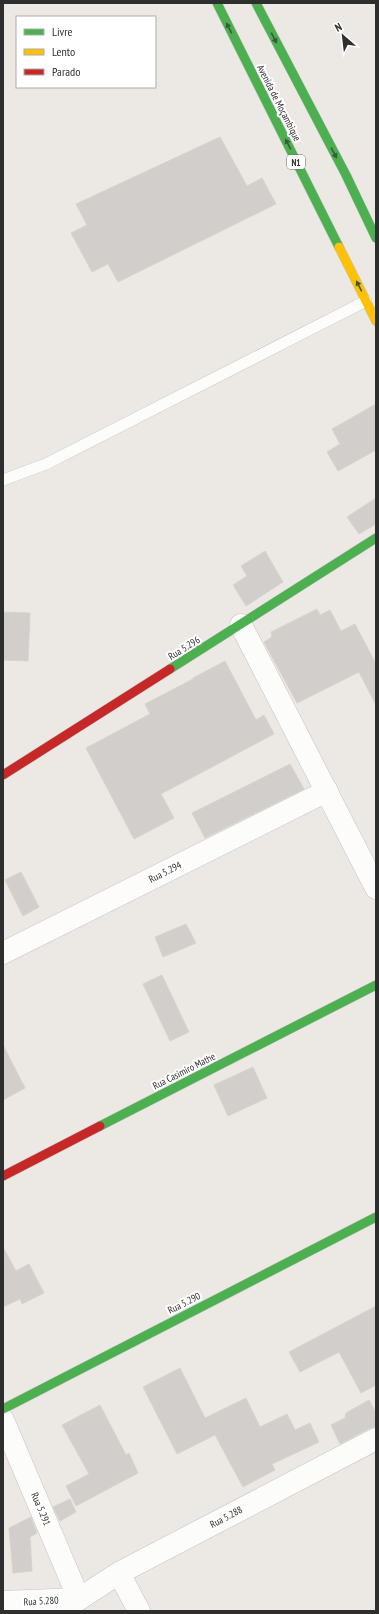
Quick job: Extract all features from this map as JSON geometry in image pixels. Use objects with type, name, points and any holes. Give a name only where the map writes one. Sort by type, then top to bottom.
[{"type":"main road","name":"Avenida de Moçambique","points":[[217,3],[376,321]]},
{"type":"main road","points":[[256,3],[346,175],[376,238]]},
{"type":"main road","name":"Rua 5.296","points":[[3,775],[376,538]]},
{"type":"main road","name":"Rua Casimiro Mathe","points":[[3,1176],[376,985]]},
{"type":"main road","name":"Rua 5.290","points":[[3,1409],[376,1217]]},
{"type":"street","points":[[241,624],[376,888]]},
{"type":"street","name":"Rua 5.294","points":[[3,952],[327,791]]},
{"type":"street","name":"Rua 5.291","points":[[3,1420],[79,1599]]},
{"type":"street","name":"Rua 5.288","points":[[79,1599],[119,1573],[376,1439]]},
{"type":"street","points":[[119,1573],[139,1611]]},
{"type":"street","name":"Rua 5.280","points":[[3,1602],[79,1599]]},
{"type":"lane","points":[[3,480],[46,464],[366,301]]},
{"type":"building","points":[[220,137],[247,186],[262,178],[276,204],[118,282],[108,264],[92,272],[71,233],[87,225],[76,204]]},
{"type":"building","points":[[376,404],[376,450],[338,471],[327,452],[340,444],[332,429]]},
{"type":"building","points":[[376,498],[376,524],[359,534],[347,517]]},
{"type":"building","points":[[265,551],[283,582],[246,606],[233,585],[247,576],[241,566]]},
{"type":"building","points":[[317,609],[320,615],[330,610],[341,631],[355,624],[376,664],[376,705],[359,672],[297,703],[264,642],[272,637],[271,632]]},
{"type":"building","points":[[3,612],[30,613],[28,661],[3,660]]},
{"type":"building","points":[[225,661],[256,720],[264,715],[274,734],[161,794],[174,818],[134,839],[86,748],[150,714],[145,704]]},
{"type":"building","points":[[290,764],[304,789],[205,838],[192,813]]},
{"type":"building","points":[[21,872],[39,907],[23,916],[5,880]]},
{"type":"building","points":[[186,924],[196,943],[163,957],[155,937]]},
{"type":"building","points":[[162,975],[189,1032],[170,1041],[143,984]]},
{"type":"building","points":[[3,1045],[25,1088],[3,1100]]},
{"type":"building","points":[[253,1067],[267,1098],[228,1116],[214,1085]]},
{"type":"building","points":[[3,1247],[16,1271],[29,1264],[44,1293],[22,1304],[20,1299],[3,1307]]},
{"type":"building","points":[[376,1306],[376,1385],[361,1393],[339,1352],[300,1372],[289,1352]]},
{"type":"building","points":[[180,1368],[205,1418],[246,1398],[260,1427],[287,1414],[295,1430],[310,1423],[319,1442],[272,1464],[275,1470],[243,1487],[215,1435],[177,1454],[143,1387]]},
{"type":"building","points":[[369,1400],[376,1413],[376,1427],[370,1428],[340,1444],[331,1425],[345,1418],[346,1413]]},
{"type":"building","points":[[100,1405],[126,1455],[129,1453],[138,1473],[76,1506],[66,1486],[89,1474],[62,1425]]},
{"type":"building","points":[[70,1499],[76,1512],[60,1521],[53,1507]]},
{"type":"building","points":[[31,1517],[37,1533],[30,1537],[32,1571],[13,1573],[9,1528]]},
{"type":"traffic: fast","points":[[217,3],[339,247]]},
{"type":"traffic: fast","points":[[256,3],[346,175],[376,238]]},
{"type":"traffic: fast","points":[[170,669],[376,538]]},
{"type":"traffic: fast","points":[[100,1126],[376,985]]},
{"type":"traffic: fast","points":[[3,1409],[376,1217]]},
{"type":"traffic: slow","points":[[339,247],[376,321]]},
{"type":"traffic: jam","points":[[3,775],[170,669]]},
{"type":"traffic: jam","points":[[3,1176],[100,1126]]}]
